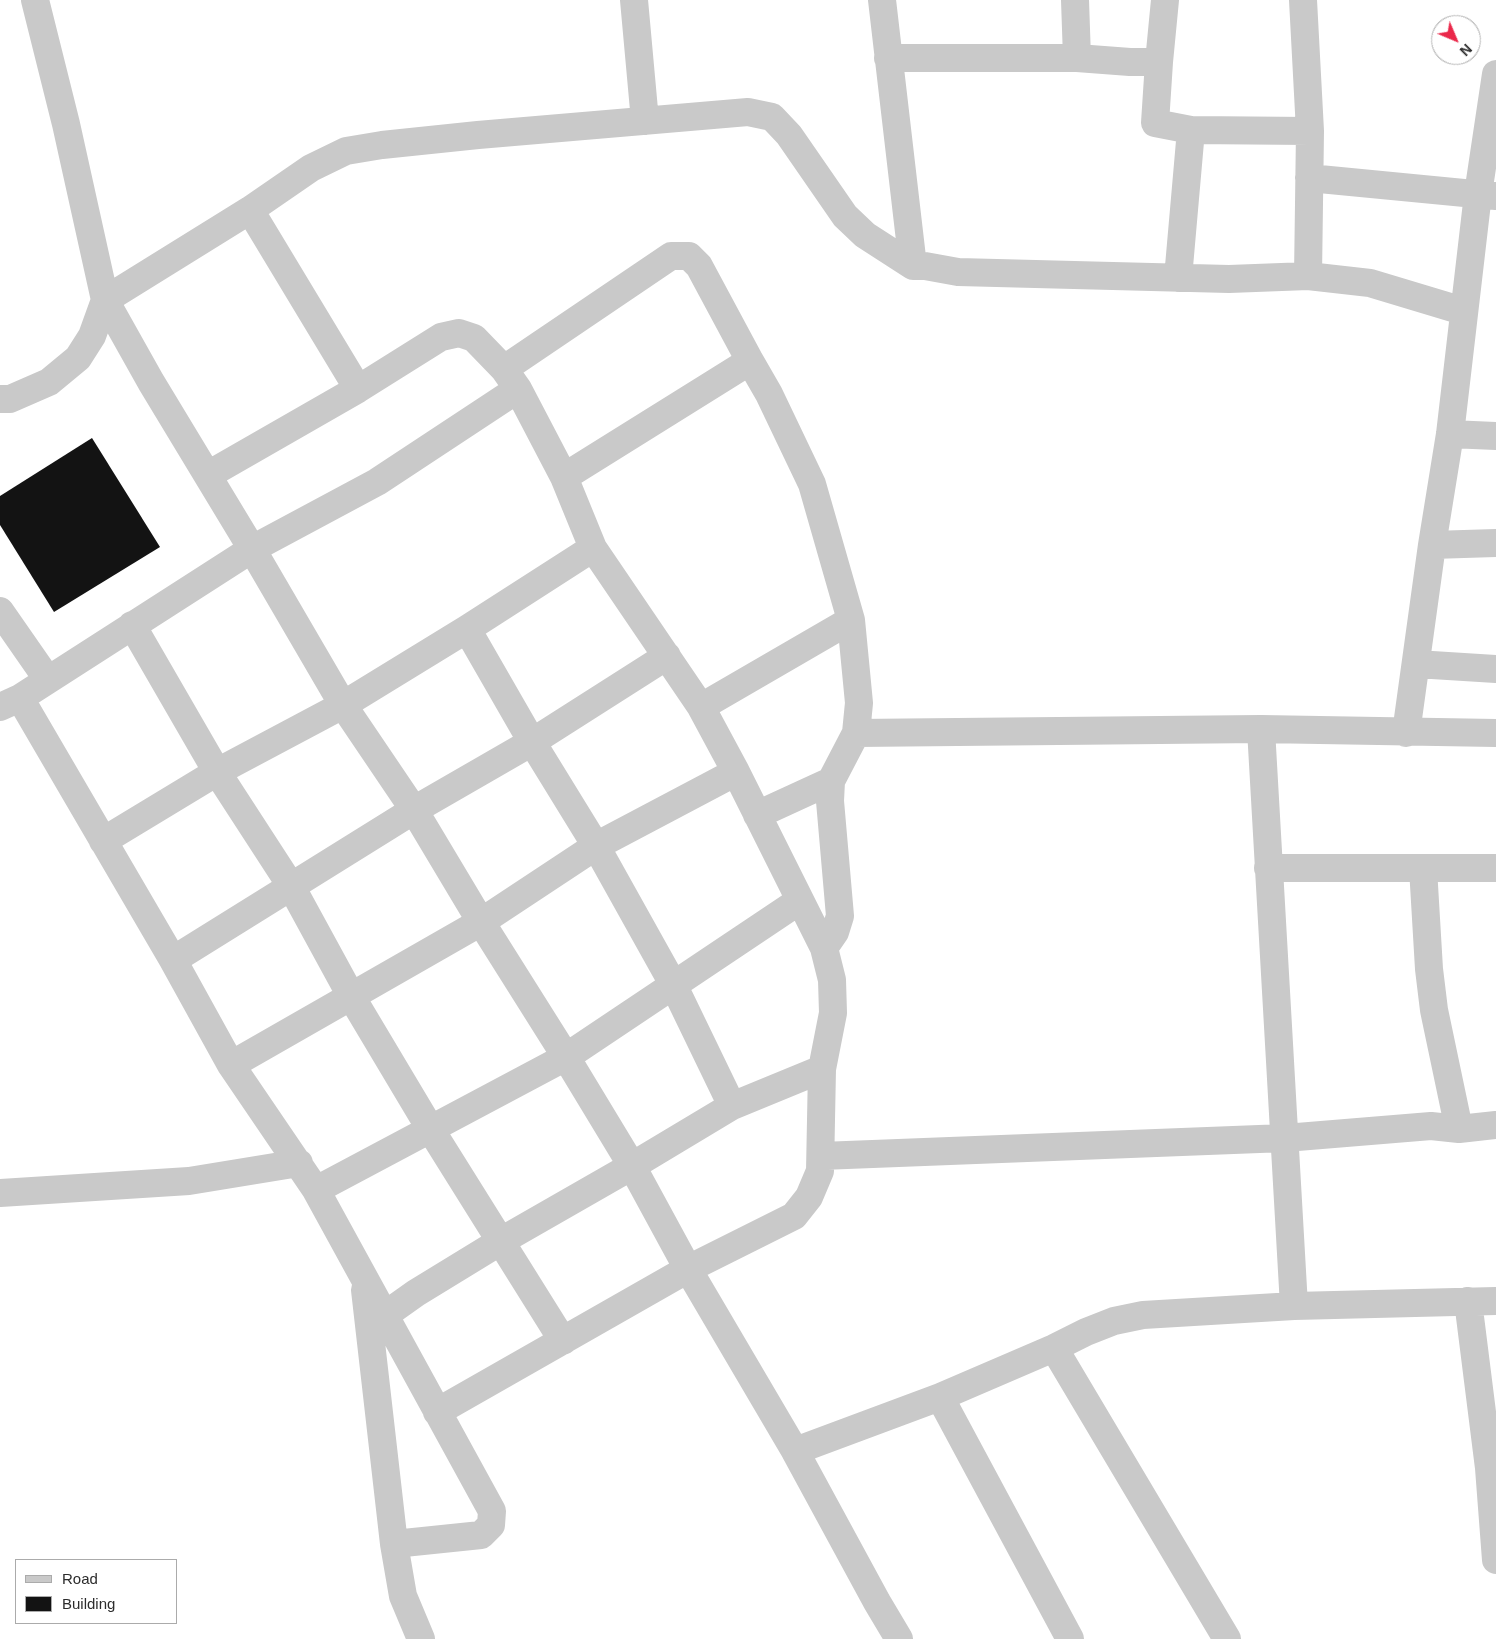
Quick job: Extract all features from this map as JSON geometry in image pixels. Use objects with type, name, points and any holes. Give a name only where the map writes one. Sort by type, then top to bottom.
[{"type":"street","points":[[36,0],[105,300],[151,382],[343,705],[414,810],[632,1166],[688,1269],[795,1451],[872,1594],[899,1639]]},
{"type":"street","points":[[634,0],[645,121]]},
{"type":"street","points":[[882,0],[913,266]]},
{"type":"street","points":[[1075,0],[1077,58]]},
{"type":"street","points":[[1165,0],[1155,123],[1191,130],[1310,132]]},
{"type":"street","points":[[1303,0],[1310,132],[1308,276]]},
{"type":"street","points":[[888,58],[1077,58],[1159,62]]},
{"type":"street","points":[[1406,733],[1432,545],[1450,434],[1463,311],[1487,195],[1496,74]]},
{"type":"street","points":[[0,398],[10,399],[49,382],[78,358],[92,336],[105,300],[250,210],[311,168],[346,150],[478,135],[748,112],[772,117],[789,135],[845,216],[865,235],[913,266],[925,266],[958,272],[1178,278],[1229,279],[1308,276],[1370,283],[1463,311]]},
{"type":"street","points":[[1178,278],[1191,130]]},
{"type":"street","points":[[1309,178],[1487,195]]},
{"type":"street","points":[[250,210],[358,389]]},
{"type":"street","points":[[394,1544],[481,1536],[491,1525],[492,1511],[316,1190],[231,1065],[173,960],[103,841],[10,703],[252,549],[376,482],[672,256],[689,256],[699,266],[769,394],[812,484],[851,620],[858,703],[856,733],[832,781],[830,801],[840,916],[835,932],[824,948]]},
{"type":"street","points":[[208,475],[358,389],[441,338],[459,333],[474,338],[511,379],[564,477],[593,548],[701,707],[736,772],[824,948],[832,980],[832,1013],[822,1069],[820,1171],[809,1197],[794,1216],[688,1269],[437,1412]]},
{"type":"street","points":[[564,477],[750,360]]},
{"type":"street","points":[[1450,434],[1496,436]]},
{"type":"street","points":[[1432,545],[1496,543]]},
{"type":"street","points":[[103,841],[217,772],[343,705],[467,629],[593,548]]},
{"type":"street","points":[[0,611],[48,680]]},
{"type":"street","points":[[701,707],[851,620]]},
{"type":"street","points":[[132,625],[217,772],[291,886],[350,996],[562,1341]]},
{"type":"street","points":[[467,629],[532,742],[596,846],[673,984],[732,1106]]},
{"type":"street","points":[[173,960],[414,810],[532,742],[667,656]]},
{"type":"street","points":[[1416,664],[1496,669]]},
{"type":"street","points":[[856,733],[1262,730],[1496,733]]},
{"type":"street","points":[[1262,730],[1268,868],[1294,1306]]},
{"type":"street","points":[[231,1065],[481,922],[596,846],[736,772]]},
{"type":"street","points":[[757,815],[832,781]]},
{"type":"street","points":[[1268,868],[1496,868]]},
{"type":"street","points":[[1423,868],[1429,969],[1434,1010],[1459,1129]]},
{"type":"street","points":[[316,1190],[566,1057],[799,901]]},
{"type":"street","points":[[385,1315],[416,1293],[501,1241],[732,1106],[822,1069]]},
{"type":"street","points":[[821,1156],[1285,1138],[1431,1126],[1459,1129],[1496,1125]]},
{"type":"street","points":[[0,1193],[189,1181],[299,1163]]},
{"type":"street","points":[[364,1279],[394,1544],[403,1596],[421,1639]]},
{"type":"street","points":[[1468,1301],[1494,1499],[1496,1560]]},
{"type":"street","points":[[795,1451],[940,1397],[1054,1348],[1086,1332],[1143,1314],[1294,1306],[1496,1301]]},
{"type":"street","points":[[1054,1348],[1227,1639]]},
{"type":"street","points":[[940,1397],[1070,1639]]},
{"type":"building","points":[[92,438],[160,547],[54,612],[0,525],[0,496]]}]
